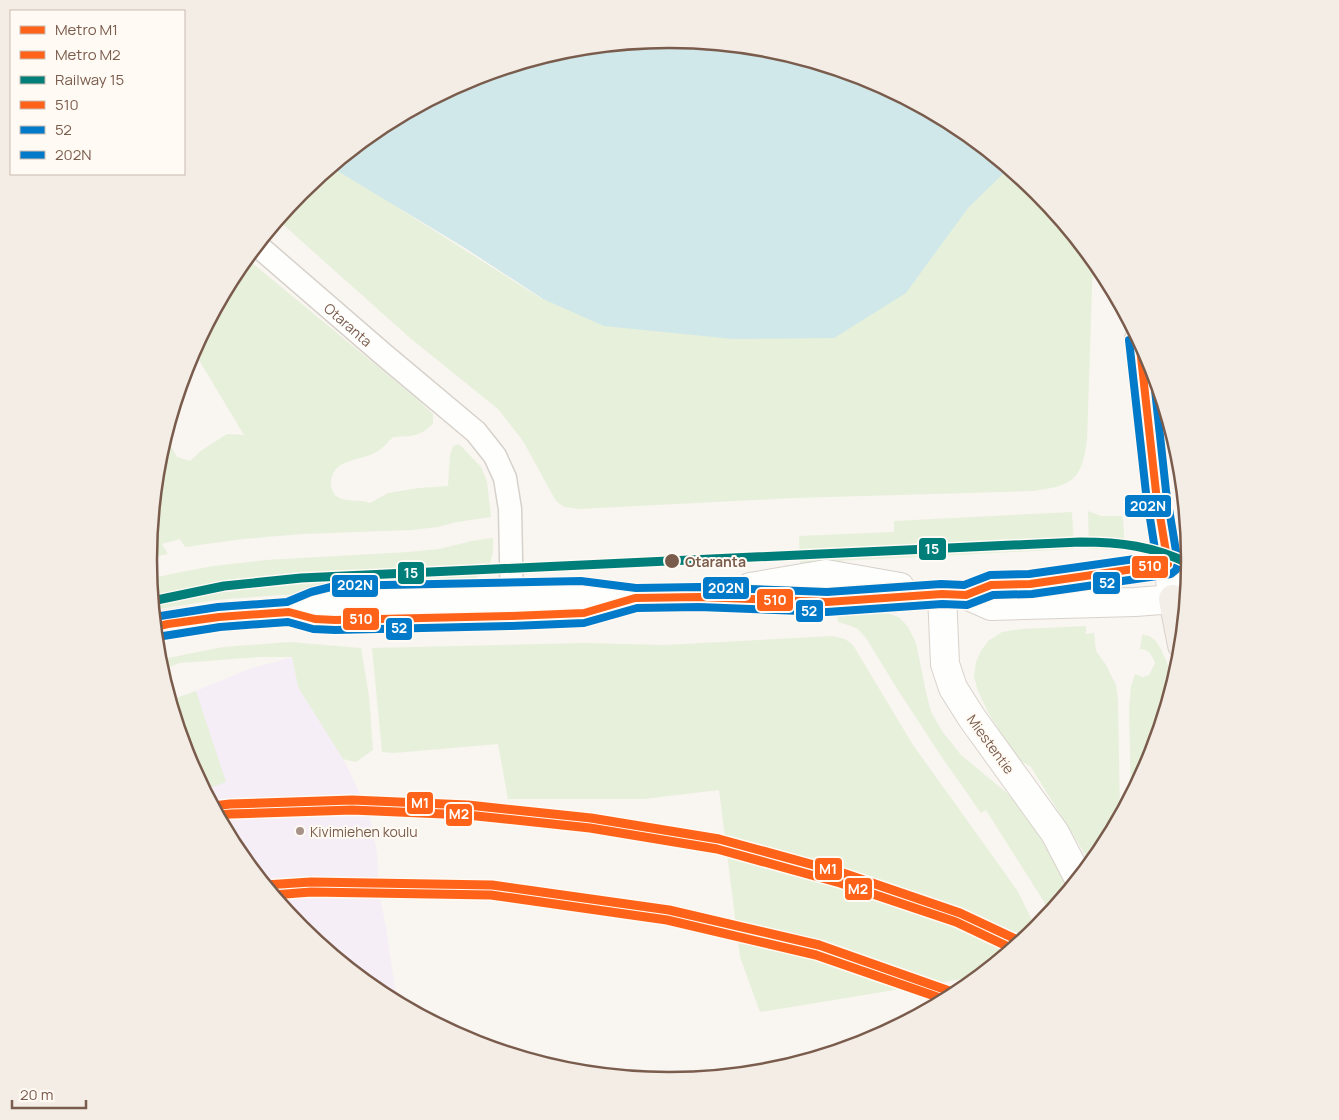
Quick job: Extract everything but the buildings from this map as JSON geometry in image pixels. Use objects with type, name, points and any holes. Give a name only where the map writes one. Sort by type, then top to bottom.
[{"type":"main road","points":[[954,595],[990,606],[1135,602],[1180,598],[1179,563],[1156,492],[1141,360]]},
{"type":"main road","points":[[161,626],[219,617],[289,612],[314,601],[335,596],[512,604],[581,592],[635,598],[699,596],[828,602],[954,595],[991,585],[1030,584],[1179,563]]},
{"type":"main road","name":"Miestentie","points":[[954,595],[945,664],[953,688],[972,718],[1056,833],[1076,872]]},
{"type":"street","name":"Otaranta","points":[[262,249],[476,432],[495,456],[505,478],[510,509],[512,604]]},
{"type":"shaded area","name":"Kivimiehen koulu","points":[[292,657],[298,687],[343,758],[369,813],[377,852],[379,893],[396,993],[358,967],[332,945],[284,898],[243,845],[210,787],[184,725],[176,698],[246,670]]},
{"type":"green space","points":[[949,131],[981,153],[1032,198],[1055,222],[1093,270],[1087,440],[1082,464],[1073,479],[1066,483],[1057,487],[1033,491],[795,498],[579,509],[564,507],[556,501],[523,441],[498,409],[410,338],[282,224],[307,198],[360,152],[400,209],[542,299]]},
{"type":"green space","points":[[252,263],[433,414],[433,424],[419,434],[393,437],[376,452],[348,462],[336,469],[331,484],[336,496],[370,503],[388,493],[448,486],[450,455],[453,446],[459,444],[481,467],[487,481],[491,517],[412,530],[302,534],[243,539],[185,547],[180,539],[162,544],[168,554],[157,556],[161,493],[170,446],[177,457],[190,461],[202,450],[227,434],[244,435],[198,359],[226,304]]},
{"type":"green space","points":[[1088,511],[1101,516],[1122,516],[1125,549],[1089,549]]},
{"type":"green space","points":[[1072,512],[1074,549],[800,563],[799,536],[894,532],[894,521]]},
{"type":"green space","points":[[493,538],[493,552],[490,563],[473,581],[330,594],[278,595],[216,600],[159,609],[158,577],[171,574],[213,566],[266,560],[439,549]]},
{"type":"green space","points":[[888,613],[900,618],[908,627],[916,643],[931,712],[942,731],[961,755],[1007,793],[1027,814],[1066,884],[1050,903],[1046,905],[986,810],[981,813],[941,756],[866,638],[858,629],[838,622],[837,614]]},
{"type":"green space","points":[[1086,626],[1086,634],[1094,633],[1096,651],[1106,665],[1116,685],[1118,700],[1120,804],[1087,857],[1031,767],[1018,759],[989,714],[978,691],[974,677],[976,662],[981,651],[988,641],[1002,632],[1021,629]]},
{"type":"green space","points":[[1142,635],[1149,636],[1155,640],[1170,670],[1155,725],[1131,783],[1129,709],[1131,686],[1135,674],[1143,677],[1149,675],[1155,663],[1150,653],[1140,649]]},
{"type":"green space","points":[[833,636],[845,639],[853,645],[913,745],[1017,890],[1033,921],[981,967],[965,979],[760,1012],[740,957],[719,790],[644,799],[508,799],[498,744],[394,753],[382,752],[372,648],[586,643],[664,645]]},
{"type":"green space","points":[[290,642],[361,648],[369,696],[373,750],[356,762],[343,759],[298,687],[292,657],[258,657],[180,663],[169,667],[167,658],[223,647]]},
{"type":"green space","points":[[196,691],[226,782],[210,788],[196,756],[176,698]]},
{"type":"water","points":[[636,49],[703,49],[769,57],[802,65],[834,75],[896,100],[954,134],[1004,173],[968,208],[906,293],[834,338],[733,339],[604,326],[543,299],[465,248],[337,171],[385,134],[443,100],[505,75],[537,65],[603,52]]},
{"type":"metro line","name":"M1","points":[[220,805],[352,800],[468,805],[591,818],[719,839],[843,873],[960,913],[1014,938]]},
{"type":"metro line","name":"M2","points":[[225,814],[352,810],[467,815],[590,828],[717,849],[840,883],[956,922],[1006,946]]},
{"type":"metro line","name":"M1","points":[[273,884],[311,882],[492,885],[669,910],[819,945],[947,990]]},
{"type":"metro line","name":"M2","points":[[281,894],[311,892],[491,895],[667,920],[816,955],[937,997]]},
{"type":"rail line","name":"15","points":[[159,600],[224,586],[301,578],[1080,542],[1136,546],[1182,561]]},
{"type":"transit line","name":"202N","points":[[160,616],[218,607],[287,602],[311,592],[335,586],[581,581],[636,588],[699,587],[827,592],[941,584],[964,585],[990,575],[1029,574],[1156,556],[1146,493],[1129,340]]},
{"type":"transit line","name":"510","points":[[161,626],[219,617],[289,612],[315,619],[335,620],[584,613],[635,598],[699,597],[827,602],[942,594],[966,595],[991,585],[1030,584],[1168,564],[1156,492],[1141,360]]},
{"type":"transit line","name":"52","points":[[163,636],[220,627],[288,622],[313,629],[335,630],[584,623],[637,608],[699,607],[827,612],[942,604],[967,605],[993,595],[1032,594],[1171,574],[1176,570],[1178,563],[1166,491],[1156,398]]},
{"type":"place","name":"Otaranta","points":[[672,561]]},
{"type":"place","name":"Kivimiehen koulu","points":[[300,831]]}]
